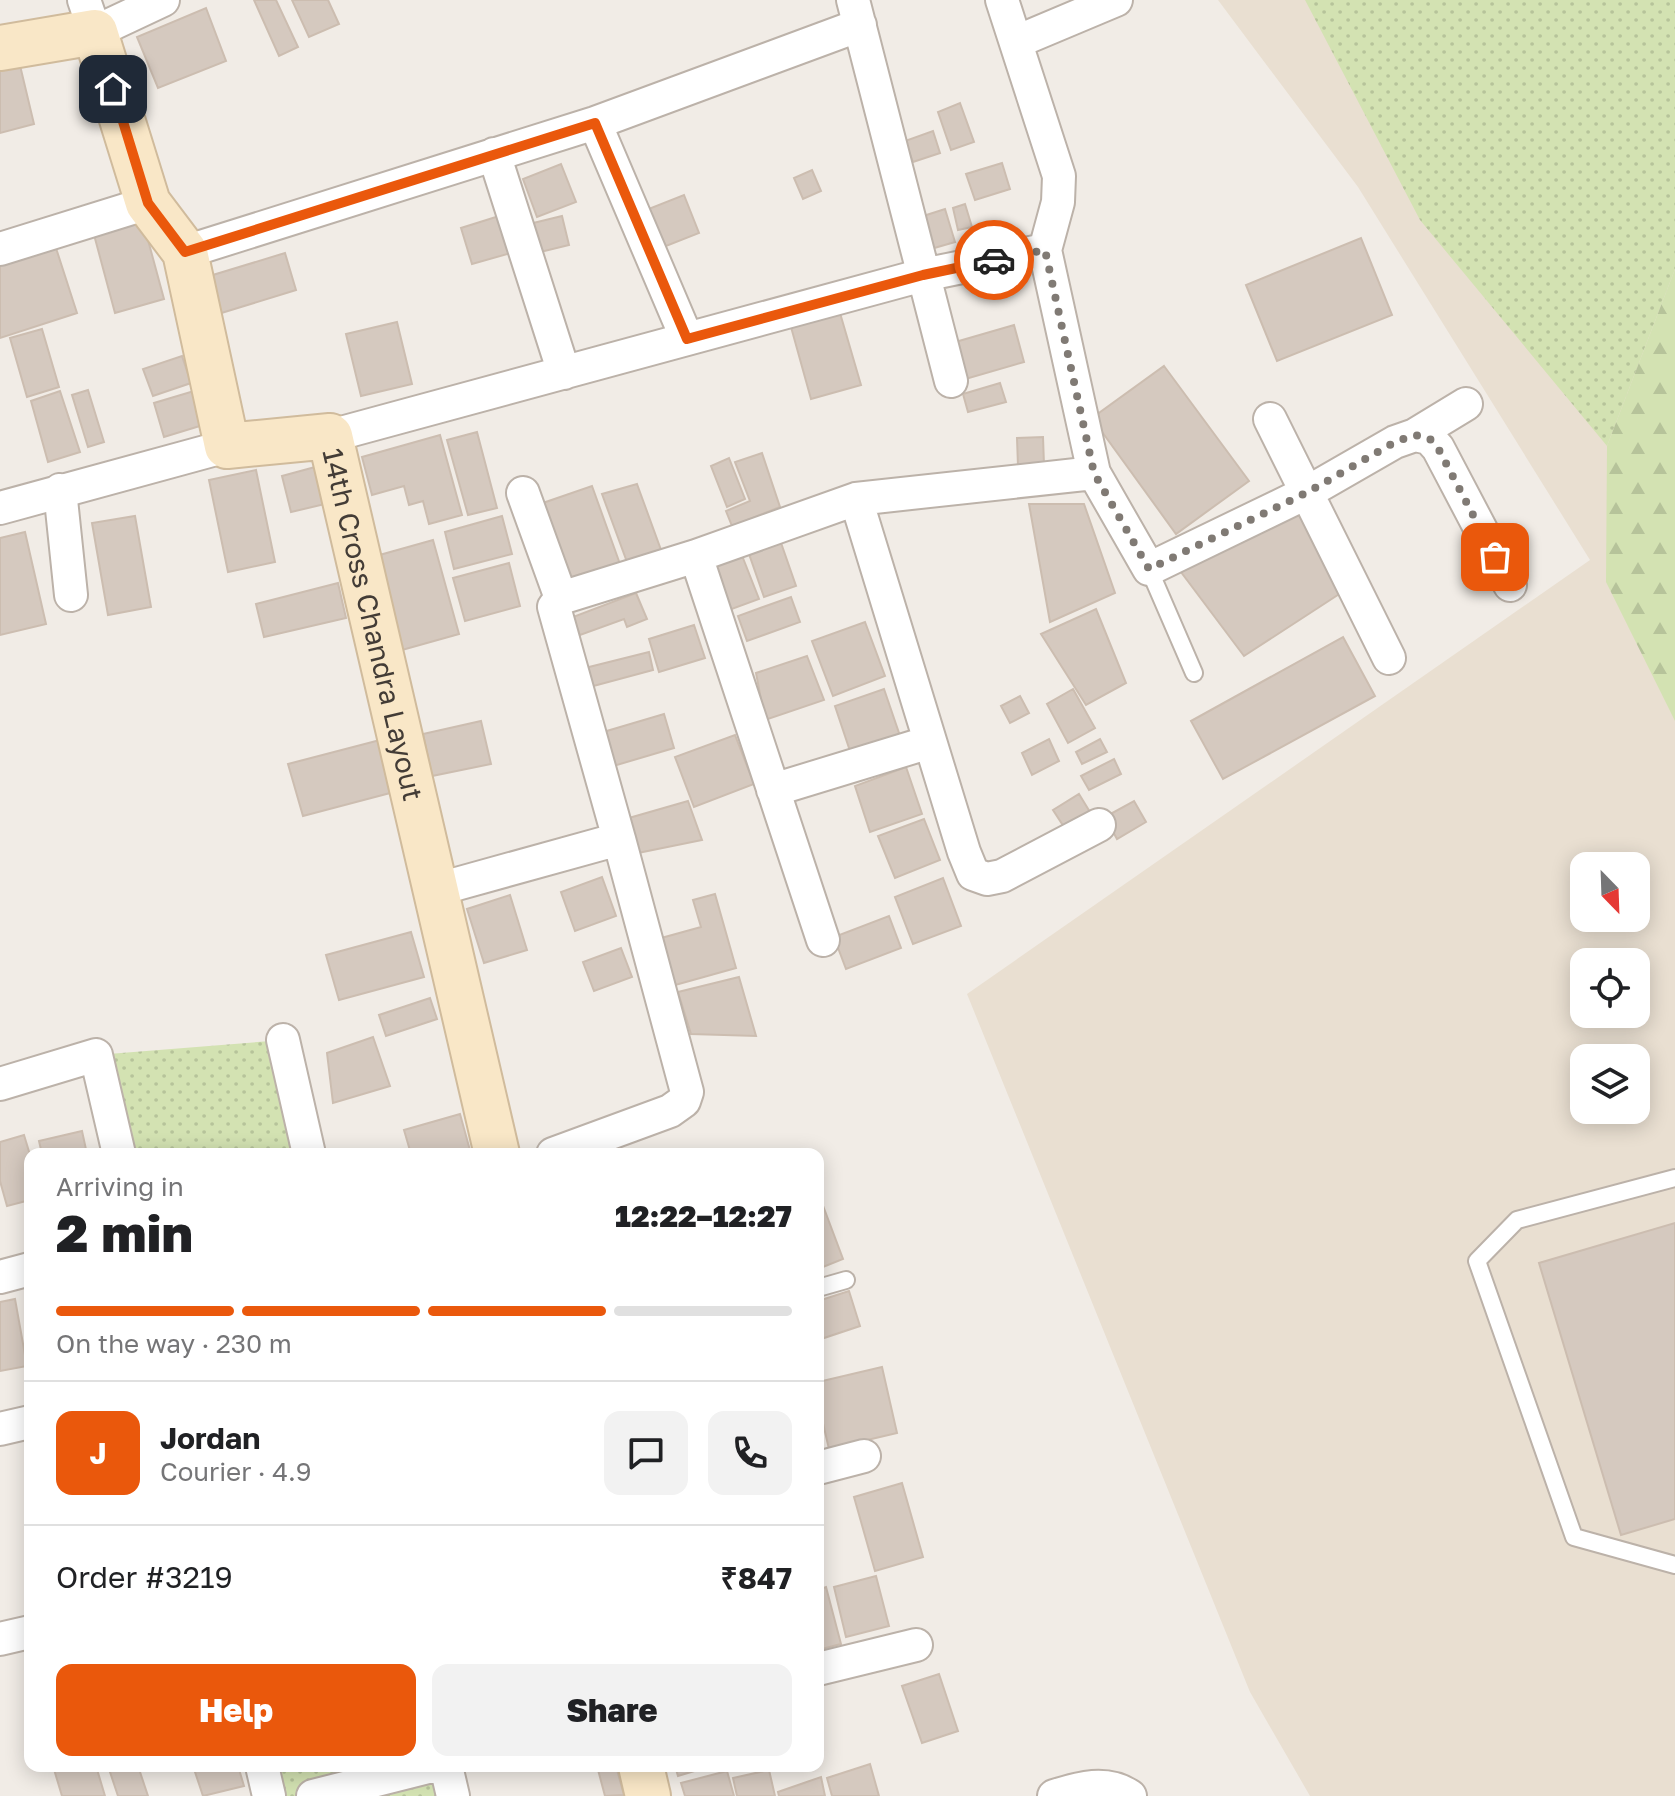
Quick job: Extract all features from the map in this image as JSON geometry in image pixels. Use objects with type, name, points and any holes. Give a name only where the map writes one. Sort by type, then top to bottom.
[{"type":"street","points":[[0,48],[90,16],[163,0]]},
{"type":"street","points":[[1002,0],[1059,176],[1058,202],[1045,250],[1094,473],[1149,569],[1308,492],[1466,404]]},
{"type":"street","points":[[1016,42],[1116,0]]},
{"type":"street","points":[[185,252],[595,123],[856,12],[951,381]]},
{"type":"street","points":[[0,508],[227,446],[185,252],[148,203],[90,16]]},
{"type":"street","points":[[595,123],[687,339]]},
{"type":"street","points":[[494,154],[564,373]]},
{"type":"street","points":[[0,249],[148,203]]},
{"type":"street","points":[[330,436],[923,275],[1045,250]]},
{"type":"street","points":[[1270,419],[1389,658]]},
{"type":"street","points":[[1415,435],[1429,438],[1438,448],[1510,585]]},
{"type":"street","name":"14th Cross Chandra Layout","points":[[227,446],[330,436],[496,1148]]},
{"type":"street","points":[[569,1148],[670,1111],[684,1101],[687,1092],[554,607],[561,598],[696,556],[856,499],[1094,473]]},
{"type":"street","points":[[60,490],[71,595]]},
{"type":"street","points":[[523,493],[561,598]]},
{"type":"street","points":[[856,499],[973,874],[987,879],[1002,876],[1099,825]]},
{"type":"street","points":[[696,556],[823,940]]},
{"type":"street","points":[[773,790],[930,742]]},
{"type":"street","points":[[435,890],[619,839]]},
{"type":"street","points":[[283,1040],[308,1148]]},
{"type":"street","points":[[0,1084],[96,1055],[118,1148]]},
{"type":"street","points":[[0,1277],[24,1271]]},
{"type":"street","points":[[0,1429],[24,1423]]},
{"type":"street","points":[[824,1466],[864,1456]]},
{"type":"street","points":[[0,1639],[24,1633]]},
{"type":"street","points":[[824,1668],[916,1645]]},
{"type":"street","points":[[263,1772],[269,1796]]},
{"type":"street","points":[[313,1796],[408,1772]]},
{"type":"street","points":[[447,1772],[453,1796]]},
{"type":"street","points":[[642,1772],[648,1796]]},
{"type":"street","points":[[1054,1796],[1102,1786],[1130,1796]]},
{"type":"lane","points":[[1149,569],[1194,673]]},
{"type":"lane","points":[[1675,1178],[1517,1220],[1477,1261],[1574,1537],[1675,1565]]},
{"type":"lane","points":[[824,1286],[846,1280]]},
{"type":"shaded area","points":[[1218,0],[1675,0],[1675,1796],[1310,1796],[1250,1692],[967,994],[1590,560],[1358,187]]},
{"type":"green space","points":[[1305,0],[1675,0],[1675,269],[1607,446],[1420,220]]},
{"type":"green space","points":[[1675,269],[1675,721],[1606,582],[1607,446]]},
{"type":"green space","points":[[283,1040],[308,1148],[118,1148],[96,1055]]},
{"type":"green space","points":[[263,1772],[447,1772],[453,1796],[269,1796]]},
{"type":"building","points":[[254,0],[276,0],[298,47],[279,56]]},
{"type":"building","points":[[292,0],[328,0],[339,24],[309,37]]},
{"type":"building","points":[[206,8],[226,61],[158,88],[137,37]]},
{"type":"building","points":[[18,57],[34,124],[0,133],[0,61]]},
{"type":"building","points":[[960,103],[974,142],[951,150],[938,112]]},
{"type":"building","points":[[933,131],[940,153],[913,162],[905,141]]},
{"type":"building","points":[[1002,163],[1010,189],[975,200],[966,174]]},
{"type":"building","points":[[561,164],[576,202],[537,217],[523,179]]},
{"type":"building","points":[[812,170],[821,191],[803,199],[794,178]]},
{"type":"building","points":[[684,195],[699,233],[661,248],[646,210]]},
{"type":"building","points":[[965,204],[972,227],[958,230],[953,208]]},
{"type":"building","points":[[945,209],[955,242],[924,251],[914,219]]},
{"type":"building","points":[[499,216],[511,253],[472,264],[461,228]]},
{"type":"building","points":[[562,216],[569,245],[532,254],[525,225]]},
{"type":"building","points":[[142,218],[164,299],[115,313],[93,231]]},
{"type":"building","points":[[1361,238],[1392,315],[1277,361],[1246,285]]},
{"type":"building","points":[[55,245],[77,313],[0,338],[0,263]]},
{"type":"building","points":[[285,253],[296,290],[215,315],[203,278]]},
{"type":"building","points":[[840,313],[861,385],[811,399],[791,327]]},
{"type":"building","points":[[397,322],[412,384],[361,396],[346,334]]},
{"type":"building","points":[[1014,325],[1024,362],[962,380],[952,343]]},
{"type":"building","points":[[42,329],[59,387],[27,397],[10,338]]},
{"type":"building","points":[[182,356],[191,383],[153,396],[143,369]]},
{"type":"building","points":[[1164,366],[1249,481],[1176,534],[1092,418]]},
{"type":"building","points":[[1000,383],[1006,402],[968,412],[963,394]]},
{"type":"building","points":[[88,390],[104,442],[88,447],[72,395]]},
{"type":"building","points":[[60,391],[80,452],[48,462],[31,401]]},
{"type":"building","points":[[194,391],[203,425],[164,437],[154,403]]},
{"type":"building","points":[[477,432],[497,508],[468,515],[447,440]]},
{"type":"building","points":[[440,435],[462,515],[429,524],[423,501],[409,505],[404,486],[372,495],[362,457]]},
{"type":"building","points":[[1043,437],[1044,465],[1018,466],[1017,438]]},
{"type":"building","points":[[762,453],[780,507],[732,526],[726,511],[750,501],[735,462]]},
{"type":"building","points":[[729,458],[745,499],[727,507],[711,466]]},
{"type":"building","points":[[315,467],[325,504],[291,512],[282,476]]},
{"type":"building","points":[[256,470],[275,562],[228,572],[209,480]]},
{"type":"building","points":[[637,484],[661,550],[627,562],[602,494]]},
{"type":"building","points":[[592,486],[620,564],[561,582],[540,504]]},
{"type":"building","points":[[1290,502],[1350,587],[1244,656],[1181,572]]},
{"type":"building","points":[[1029,504],[1084,504],[1115,593],[1050,622]]},
{"type":"building","points":[[135,516],[151,607],[108,615],[92,523]]},
{"type":"building","points":[[502,516],[512,554],[454,569],[445,532]]},
{"type":"building","points":[[25,532],[46,624],[0,635],[0,538]]},
{"type":"building","points":[[433,540],[459,634],[402,650],[376,556]]},
{"type":"building","points":[[780,540],[796,586],[764,597],[748,551]]},
{"type":"building","points":[[741,553],[759,599],[729,610],[712,564]]},
{"type":"building","points":[[509,563],[520,606],[465,621],[453,578]]},
{"type":"building","points":[[338,583],[346,618],[264,637],[256,604]]},
{"type":"building","points":[[636,593],[647,619],[627,627],[624,619],[580,635],[573,617]]},
{"type":"building","points":[[791,597],[800,622],[747,641],[738,616]]},
{"type":"building","points":[[1096,609],[1126,683],[1086,705],[1041,634]]},
{"type":"building","points":[[865,622],[885,676],[833,696],[812,641]]},
{"type":"building","points":[[694,625],[705,658],[659,672],[649,639]]},
{"type":"building","points":[[1343,637],[1375,696],[1223,779],[1191,721]]},
{"type":"building","points":[[649,652],[653,670],[586,688],[581,669]]},
{"type":"building","points":[[807,656],[824,700],[765,720],[756,673]]},
{"type":"building","points":[[884,689],[900,736],[851,754],[835,706]]},
{"type":"building","points":[[1073,689],[1095,728],[1068,743],[1047,704]]},
{"type":"building","points":[[1020,696],[1029,713],[1010,723],[1001,706]]},
{"type":"building","points":[[664,714],[674,748],[610,767],[600,733]]},
{"type":"building","points":[[481,721],[491,764],[432,776],[423,734]]},
{"type":"building","points":[[735,735],[754,784],[694,807],[675,757]]},
{"type":"building","points":[[1049,739],[1059,761],[1032,775],[1022,753]]},
{"type":"building","points":[[1100,739],[1107,752],[1082,764],[1076,752]]},
{"type":"building","points":[[380,740],[394,792],[303,816],[288,764]]},
{"type":"building","points":[[1114,759],[1121,774],[1089,790],[1081,776]]},
{"type":"building","points":[[906,767],[922,814],[870,832],[855,786]]},
{"type":"building","points":[[1079,794],[1093,817],[1068,833],[1053,810]]},
{"type":"building","points":[[688,801],[702,840],[623,856],[615,822]]},
{"type":"building","points":[[1134,801],[1146,822],[1117,839],[1105,817]]},
{"type":"building","points":[[924,819],[940,860],[895,878],[878,836]]},
{"type":"building","points":[[602,877],[616,916],[575,931],[561,892]]},
{"type":"building","points":[[943,878],[961,926],[913,944],[895,897]]},
{"type":"building","points":[[715,894],[736,968],[668,987],[654,940],[701,927],[693,900]]},
{"type":"building","points":[[510,895],[527,950],[484,963],[467,909]]},
{"type":"building","points":[[889,916],[901,948],[846,969],[834,937]]},
{"type":"building","points":[[411,932],[424,977],[339,1000],[326,955]]},
{"type":"building","points":[[621,948],[632,977],[594,991],[583,962]]},
{"type":"building","points":[[739,977],[756,1036],[691,1034],[678,992]]},
{"type":"building","points":[[430,998],[437,1019],[386,1036],[379,1015]]},
{"type":"building","points":[[373,1037],[390,1086],[333,1103],[327,1053]]},
{"type":"building","points":[[460,1114],[469,1148],[409,1148],[404,1130]]},
{"type":"building","points":[[82,1131],[86,1148],[41,1148],[39,1141]]},
{"type":"building","points":[[24,1135],[28,1148],[24,1148],[24,1202],[7,1206],[0,1181],[0,1142]]},
{"type":"building","points":[[824,1208],[843,1259],[824,1267]]},
{"type":"building","points":[[1675,1223],[1675,1519],[1621,1535],[1539,1263]]},
{"type":"building","points":[[849,1291],[860,1326],[824,1338],[824,1299]]},
{"type":"building","points":[[15,1299],[24,1367],[0,1371],[0,1302]]},
{"type":"building","points":[[882,1367],[897,1433],[829,1449],[824,1428],[824,1381]]},
{"type":"building","points":[[902,1483],[923,1557],[875,1571],[854,1497]]},
{"type":"building","points":[[876,1576],[889,1626],[846,1637],[834,1587]]},
{"type":"building","points":[[824,1588],[841,1644],[824,1648]]},
{"type":"building","points":[[939,1674],[958,1731],[922,1743],[902,1686]]},
{"type":"building","points":[[870,1764],[879,1796],[832,1796],[827,1778]]},
{"type":"building","points":[[55,1772],[98,1772],[105,1796],[62,1796]]},
{"type":"building","points":[[110,1772],[140,1772],[148,1796],[118,1796]]},
{"type":"building","points":[[195,1772],[240,1772],[244,1786],[203,1796]]},
{"type":"building","points":[[599,1772],[618,1772],[624,1795],[605,1796]]},
{"type":"building","points":[[727,1772],[734,1796],[685,1796],[681,1783]]},
{"type":"building","points":[[769,1772],[775,1796],[737,1796],[733,1778]]},
{"type":"building","points":[[821,1777],[825,1796],[779,1796],[778,1792]]},
{"type":"way so far","points":[[994,260],[1045,250],[1094,473],[1149,569],[1308,492],[1395,442],[1415,435],[1429,438],[1438,448],[1495,557]]},
{"type":"route","points":[[113,89],[148,203],[185,252],[595,123],[687,339],[923,275],[994,260]]}]
